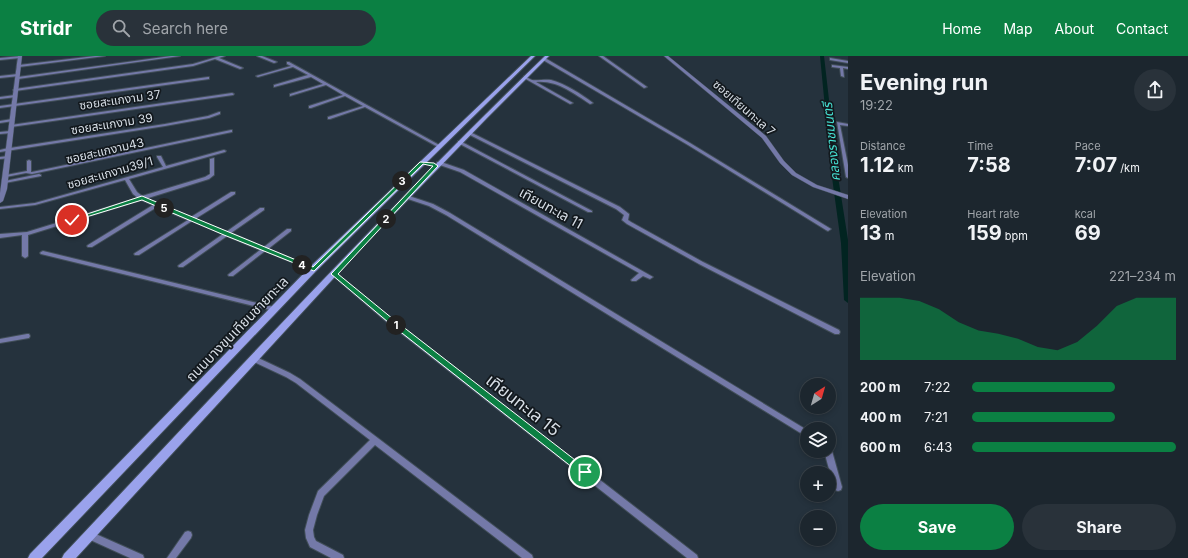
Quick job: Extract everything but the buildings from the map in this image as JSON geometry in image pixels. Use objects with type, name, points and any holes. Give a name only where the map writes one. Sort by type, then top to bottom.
[{"type":"main road","name":"ถนนบางขุนเทียนชายทะเล","points":[[34,558],[274,309],[431,153],[533,56]]},
{"type":"main road","points":[[68,558],[459,142],[545,58]]},
{"type":"main road","points":[[431,153],[438,156],[440,162]]},
{"type":"main road","points":[[421,163],[440,162]]},
{"type":"street","points":[[0,59],[20,56],[5,182],[0,201]]},
{"type":"street","points":[[19,66],[104,56]]},
{"type":"street","points":[[0,77],[168,59],[178,56]]},
{"type":"street","points":[[211,56],[241,68]]},
{"type":"street","points":[[15,90],[191,65],[223,56]]},
{"type":"street","points":[[259,56],[275,62]]},
{"type":"street","points":[[601,56],[645,87]]},
{"type":"street","name":"ซอยเทียนทะเล 7","points":[[666,56],[764,137],[787,168],[815,186],[848,197]]},
{"type":"street","points":[[545,58],[828,229]]},
{"type":"street","points":[[831,59],[848,62]]},
{"type":"street","points":[[288,63],[439,146]]},
{"type":"street","points":[[258,76],[293,66]]},
{"type":"street","points":[[833,66],[848,68]]},
{"type":"street","points":[[841,67],[843,76]]},
{"type":"street","points":[[275,86],[310,76]]},
{"type":"street","points":[[0,107],[208,78]]},
{"type":"street","points":[[525,78],[534,81],[571,103]]},
{"type":"street","points":[[534,81],[554,81],[591,103]]},
{"type":"street","points":[[291,95],[326,84]]},
{"type":"street","name":"ซอยสะแกงาม 37","points":[[11,126],[181,99],[232,94]]},
{"type":"street","points":[[310,107],[345,95]]},
{"type":"street","points":[[0,98],[15,96]]},
{"type":"street","points":[[329,118],[365,106]]},
{"type":"street","name":"ซอยสะแกงาม 39","points":[[0,151],[209,118],[219,113]]},
{"type":"street","points":[[0,122],[12,120]]},
{"type":"street","points":[[848,125],[838,123],[848,177]]},
{"type":"street","points":[[0,174],[29,173],[231,131]]},
{"type":"street","points":[[0,133],[10,132]]},
{"type":"street","points":[[469,132],[618,208],[627,215],[625,220],[629,223],[701,263],[837,332]]},
{"type":"street","points":[[841,136],[848,137]]},
{"type":"street","name":"ซอยสะแกงาม43","points":[[5,182],[64,173],[210,138]]},
{"type":"street","points":[[459,142],[590,211]]},
{"type":"street","points":[[123,145],[126,153]]},
{"type":"street","points":[[843,149],[848,150]]},
{"type":"street","name":"ซอยสะแกงาม39/1","points":[[0,208],[35,204],[224,151]]},
{"type":"street","points":[[0,158],[8,157]]},
{"type":"street","points":[[159,157],[165,168]]},
{"type":"street","points":[[0,236],[25,233],[210,177],[212,159]]},
{"type":"street","points":[[29,161],[29,173]]},
{"type":"street","name":"เทียนทะเล 11","points":[[440,162],[462,171],[650,277]]},
{"type":"street","points":[[127,179],[135,193],[142,198],[191,220],[314,269]]},
{"type":"street","points":[[137,254],[233,193]]},
{"type":"street","points":[[407,197],[431,205],[448,214],[800,430]]},
{"type":"street","points":[[90,246],[157,205]]},
{"type":"street","points":[[181,266],[262,209]]},
{"type":"street","points":[[231,275],[289,230]]},
{"type":"street","points":[[25,233],[25,256]]},
{"type":"street","points":[[43,253],[274,309]]},
{"type":"street","points":[[634,280],[643,273]]},
{"type":"street","name":"เทียนทะเล 15","points":[[334,274],[390,321],[694,558]]},
{"type":"street","points":[[0,341],[27,336]]},
{"type":"street","points":[[254,359],[288,374],[529,558]]},
{"type":"street","points":[[340,558],[313,544],[310,538],[309,530],[313,515],[321,494],[375,440]]},
{"type":"street","points":[[830,458],[838,488]]},
{"type":"street","points":[[89,535],[140,558]]},
{"type":"street","points":[[171,558],[188,535]]},
{"type":"waterway","name":"คลองราชมนตรี","points":[[822,56],[834,170],[845,243],[848,300]]},
{"type":"route","points":[[72,220],[142,198],[250,244],[314,269],[421,163],[434,164],[436,166],[334,274],[390,321],[585,472]]}]
